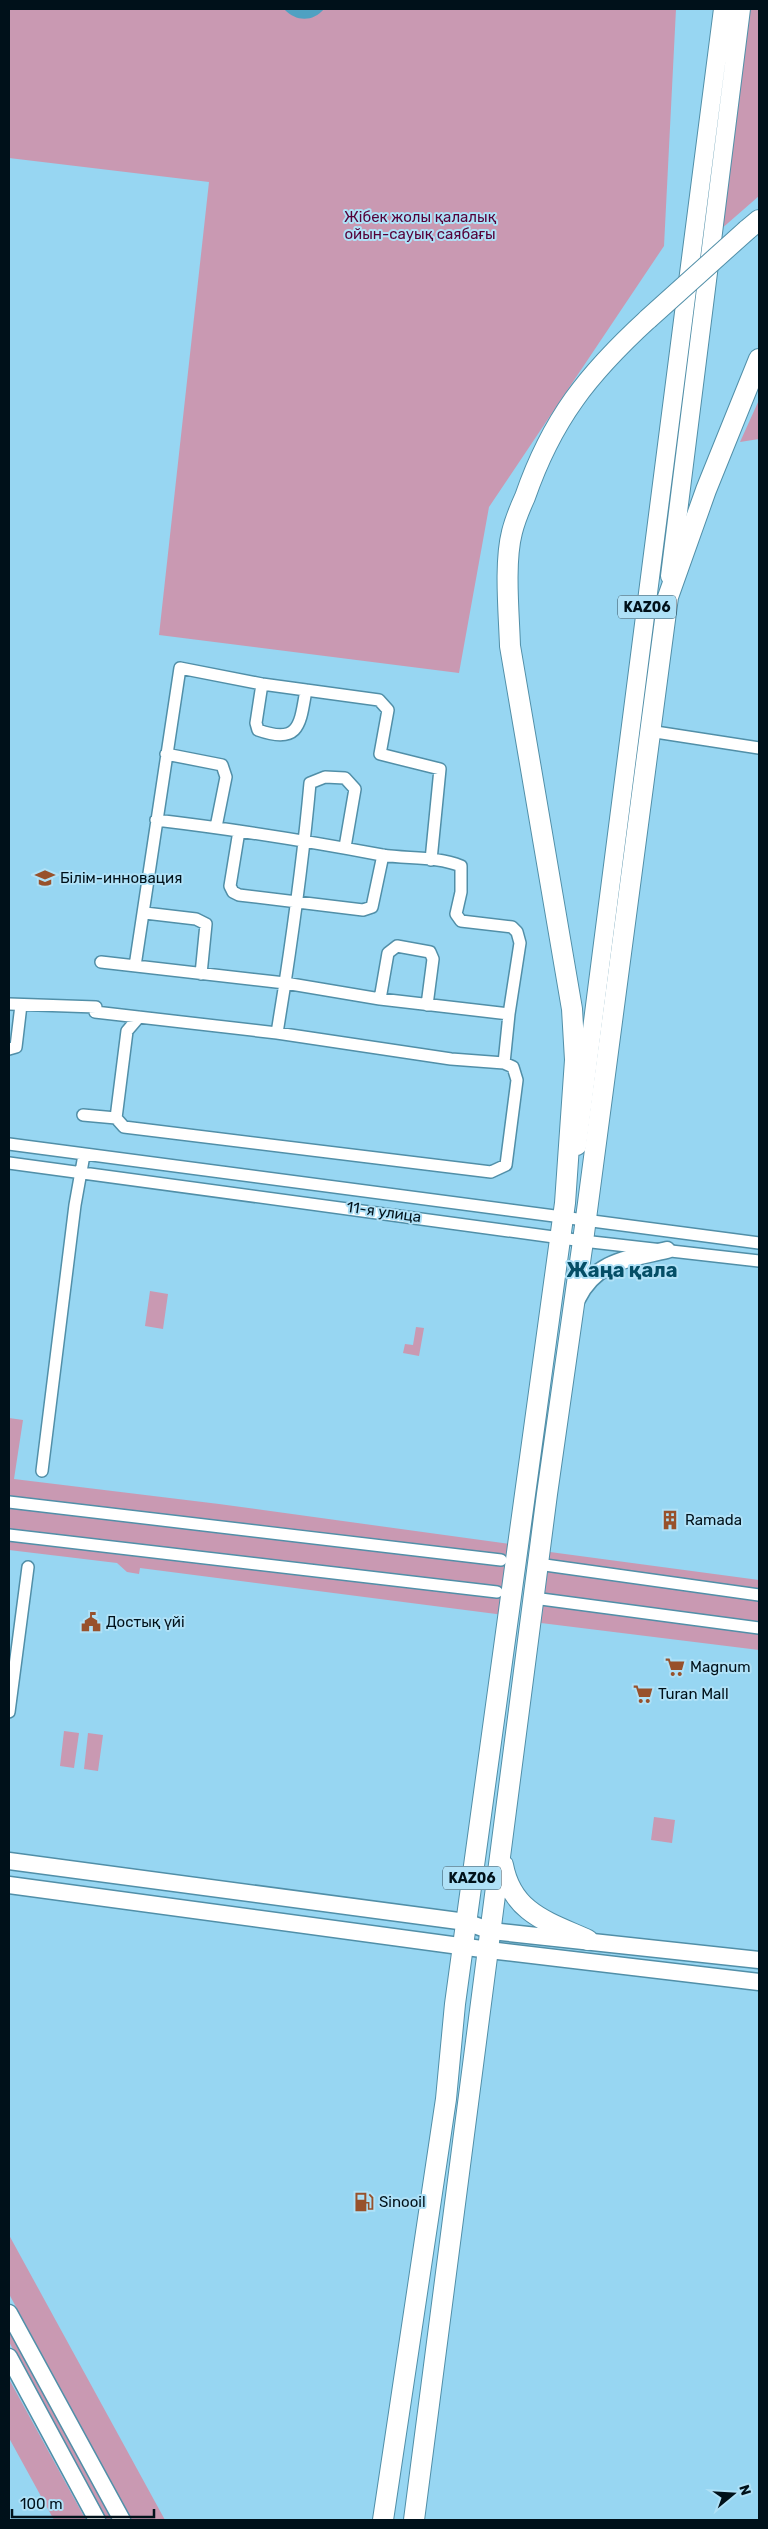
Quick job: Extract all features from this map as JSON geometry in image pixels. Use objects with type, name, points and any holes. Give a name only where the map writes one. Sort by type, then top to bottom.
[{"type":"highway","name":"KАZ06","points":[[383,2520],[446,2100],[466,1922],[563,1219],[575,1060],[572,1009],[510,646],[508,586],[512,534],[536,463],[568,405],[611,353],[753,225]]},
{"type":"highway","name":"KАZ06","points":[[414,2520],[547,1494],[586,1219],[668,597],[706,490],[759,359]]},
{"type":"highway","points":[[501,1855],[506,1881],[513,1896],[529,1912],[588,1940]]},
{"type":"main road","name":"KАZ06","points":[[563,1219],[580,1128],[724,9]]},
{"type":"main road","name":"KАZ06","points":[[668,597],[740,9]]},
{"type":"street","points":[[135,966],[145,913],[156,820],[180,668],[262,684],[379,700],[388,710],[380,754],[440,769],[431,860]]},
{"type":"street","points":[[262,684],[256,723],[258,730],[288,736],[295,732],[300,724],[306,690]]},
{"type":"street","points":[[649,732],[759,748]]},
{"type":"street","points":[[166,754],[222,765],[226,777],[216,827]]},
{"type":"street","points":[[277,1033],[298,901],[310,783],[325,777],[345,778],[355,789],[345,847]]},
{"type":"street","points":[[156,820],[216,827],[461,866],[461,892],[456,914],[460,921],[512,926],[517,932],[520,943],[509,1014],[504,1063]]},
{"type":"street","points":[[239,831],[230,886],[233,892],[239,895],[363,910],[372,907],[383,855]]},
{"type":"street","points":[[145,913],[196,919],[206,924],[201,974]]},
{"type":"street","points":[[380,999],[388,953],[397,946],[430,952],[433,958],[427,1005]]},
{"type":"street","points":[[101,962],[285,983],[380,999],[509,1014]]},
{"type":"street","points":[[9,1004],[95,1009],[139,1017],[277,1033],[451,1059],[504,1063],[513,1067],[517,1080],[506,1165],[491,1172],[124,1127],[116,1118],[83,1115]]},
{"type":"street","points":[[9,1049],[16,1047],[21,1005]]},
{"type":"street","points":[[116,1118],[127,1031],[139,1017]]},
{"type":"street","name":"11-я улица","points":[[9,1144],[563,1219],[583,1240],[759,1261]]},
{"type":"street","points":[[42,1471],[70,1238],[84,1155]]},
{"type":"street","name":"11-я улица","points":[[9,1162],[81,1172],[563,1219],[586,1219],[759,1243]]},
{"type":"street","points":[[574,1305],[584,1284],[597,1271],[624,1260],[668,1250]]},
{"type":"street","points":[[9,1502],[502,1560]]},
{"type":"street","points":[[9,1535],[497,1592]]},
{"type":"street","points":[[545,1566],[759,1595]]},
{"type":"street","points":[[9,1712],[28,1567]]},
{"type":"street","points":[[541,1599],[759,1628]]},
{"type":"street","points":[[9,1861],[466,1922],[490,1940],[759,1982]]},
{"type":"street","points":[[9,1885],[463,1947],[490,1940],[588,1940],[759,1960]]},
{"type":"street","points":[[9,2313],[122,2520]]},
{"type":"street","points":[[9,2357],[97,2520]]},
{"type":"green space","name":"Жібек жолы қалалық ойын-сауық саябағы","points":[[9,9],[676,9],[664,246],[489,507],[459,673],[159,635],[209,182],[9,158]]},
{"type":"green space","points":[[749,9],[759,9],[759,196],[720,230]]},
{"type":"green space","points":[[759,400],[759,439],[740,442]]},
{"type":"green space","points":[[150,1291],[168,1294],[163,1329],[145,1326]]},
{"type":"green space","points":[[416,1327],[424,1328],[419,1356],[403,1353],[405,1344],[413,1345]]},
{"type":"green space","points":[[9,1418],[23,1420],[14,1479],[219,1504],[510,1544],[504,1615],[140,1568],[139,1574],[127,1572],[117,1563],[9,1550]]},
{"type":"green space","points":[[550,1552],[759,1580],[759,1650],[541,1623]]},
{"type":"green space","points":[[64,1731],[79,1733],[74,1768],[60,1766]]},
{"type":"green space","points":[[88,1733],[103,1735],[98,1771],[84,1769]]},
{"type":"green space","points":[[654,1817],[675,1820],[672,1843],[651,1840]]},
{"type":"green space","points":[[9,2235],[165,2520],[132,2520],[9,2294]]},
{"type":"green space","points":[[9,2329],[113,2520],[106,2520],[9,2342]]},
{"type":"green space","points":[[9,2379],[86,2520],[54,2520],[9,2438]]},
{"type":"water","points":[[284,9],[324,9],[315,16],[304,19],[294,16]]},
{"type":"place","name":"Білім-инновация","points":[[45,878]]},
{"type":"place","name":"Ramada","points":[[670,1520]]},
{"type":"place","name":"Достық үйі","points":[[91,1622]]},
{"type":"place","name":"Magnum","points":[[675,1667]]},
{"type":"place","name":"Turan Mall","points":[[643,1694]]},
{"type":"place","name":"Sinooil","points":[[364,2202]]},
{"type":"district","name":"Жаңа қала","points":[[622,1270]]}]
